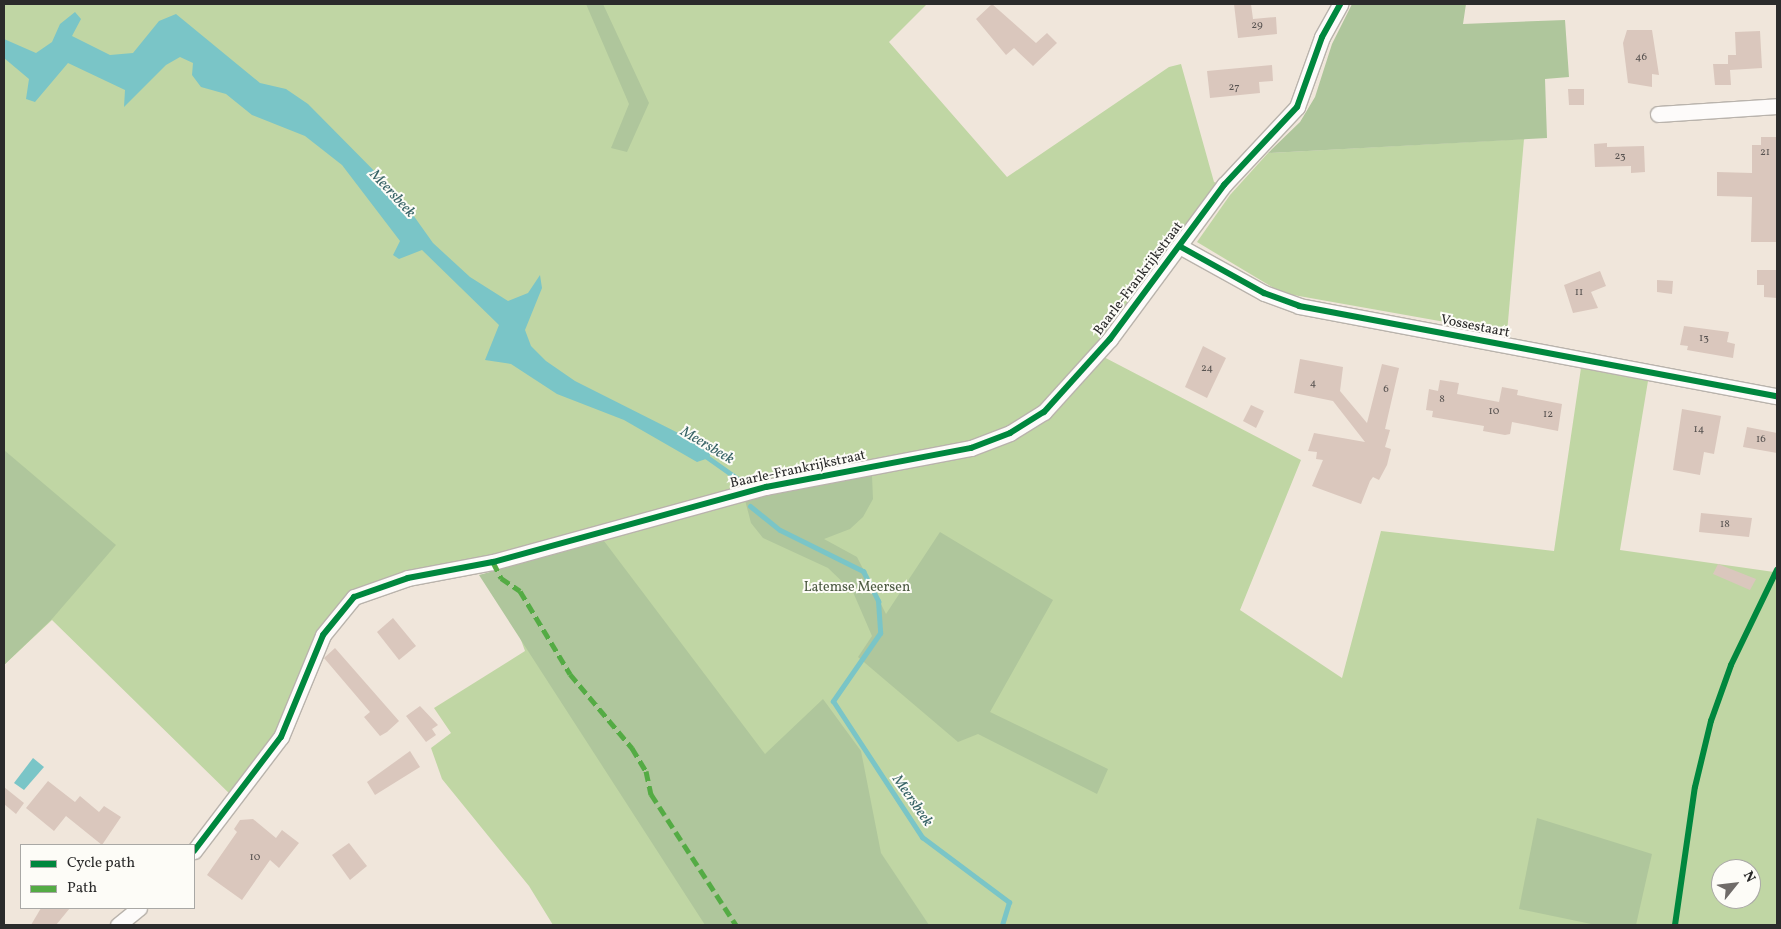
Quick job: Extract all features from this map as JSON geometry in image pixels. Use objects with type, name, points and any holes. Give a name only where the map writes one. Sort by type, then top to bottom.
[{"type":"street","name":"Baarle-Frankrijkstraat","points":[[195,850],[281,736],[323,635],[354,597],[408,578],[493,562],[744,493],[991,442],[1027,424],[1062,395],[1181,247],[1224,185],[1296,107],[1322,37],[1340,4]]},
{"type":"street","points":[[1658,114],[1777,106]]},
{"type":"street","name":"Vossestaart","points":[[1181,247],[1264,292],[1299,306],[1777,396]]},
{"type":"street","points":[[118,925],[137,909]]},
{"type":"green space","name":"Latemse Meersen","points":[[4,4],[927,4],[889,42],[1007,177],[1169,67],[1181,64],[1214,182],[1224,185],[1098,354],[1301,460],[1240,610],[1342,678],[1381,531],[1554,551],[1581,368],[1648,381],[1620,550],[1774,572],[1777,566],[1777,925],[553,925],[529,886],[442,779],[431,748],[451,733],[434,708],[525,651],[493,563],[408,578],[342,608],[301,695],[236,800],[52,620],[4,665]]},
{"type":"green space","points":[[586,4],[603,4],[649,103],[627,152],[611,148],[629,104]]},
{"type":"green space","points":[[1352,4],[1466,4],[1463,24],[1565,20],[1569,77],[1545,79],[1547,138],[1268,153],[1300,122],[1315,97],[1332,44]]},
{"type":"green space","points":[[1524,139],[1507,333],[1282,293],[1197,242],[1230,195],[1268,153]]},
{"type":"green space","points":[[4,450],[116,545],[52,619],[4,665]]},
{"type":"green space","points":[[872,475],[873,499],[863,517],[850,529],[824,539],[857,557],[886,614],[940,532],[1053,600],[990,712],[1108,769],[1097,794],[978,734],[958,742],[858,657],[872,636],[853,592],[828,568],[763,538],[751,523],[745,500]]},
{"type":"green space","points":[[604,541],[765,754],[823,699],[861,751],[881,853],[929,925],[705,925],[479,575]]},
{"type":"green space","points":[[1537,818],[1652,854],[1636,925],[1596,925],[1519,909]]},
{"type":"water","points":[[75,12],[81,19],[72,36],[110,55],[133,53],[159,21],[176,14],[260,83],[286,89],[308,104],[401,198],[433,243],[470,277],[508,301],[528,293],[540,275],[542,288],[525,330],[531,346],[546,361],[575,381],[712,450],[709,458],[697,462],[624,420],[557,394],[511,364],[485,360],[499,325],[422,250],[399,259],[393,255],[400,241],[342,165],[305,136],[252,115],[226,94],[201,87],[192,75],[193,63],[180,57],[166,65],[124,107],[125,90],[68,63],[35,102],[26,99],[29,79],[4,58],[4,39],[36,53],[52,42],[60,24]]},
{"type":"water","points":[[33,758],[44,767],[24,790],[14,783]]},
{"type":"building","points":[[992,4],[1036,43],[1047,33],[1057,43],[1033,66],[1014,48],[1006,55],[976,19]]},
{"type":"building","points":[[1234,4],[1251,4],[1253,19],[1276,17],[1277,34],[1238,38]]},
{"type":"building","points":[[1627,30],[1652,30],[1659,75],[1652,74],[1652,87],[1628,83],[1623,43]]},
{"type":"building","points":[[1760,31],[1762,68],[1730,70],[1731,85],[1715,85],[1713,64],[1728,64],[1728,55],[1736,55],[1735,32]]},
{"type":"building","points":[[1272,65],[1273,81],[1259,82],[1260,93],[1210,98],[1207,71]]},
{"type":"building","points":[[1568,89],[1584,89],[1584,105],[1569,105]]},
{"type":"building","points":[[1761,137],[1777,137],[1777,242],[1751,242],[1752,197],[1717,196],[1717,172],[1752,173],[1752,145],[1761,145]]},
{"type":"building","points":[[1607,143],[1607,147],[1644,146],[1645,172],[1631,173],[1631,166],[1595,167],[1594,144]]},
{"type":"building","points":[[1757,270],[1777,270],[1777,298],[1764,297],[1764,285],[1757,285]]},
{"type":"building","points":[[1600,271],[1606,286],[1591,292],[1598,308],[1573,313],[1564,285]]},
{"type":"building","points":[[1657,280],[1673,281],[1672,294],[1657,292]]},
{"type":"building","points":[[1684,326],[1729,332],[1727,342],[1735,344],[1733,358],[1687,350],[1688,346],[1680,345]]},
{"type":"building","points":[[1203,346],[1226,358],[1207,398],[1185,387]]},
{"type":"building","points":[[1300,359],[1343,367],[1340,391],[1367,423],[1382,364],[1399,368],[1385,429],[1390,430],[1385,447],[1391,449],[1387,465],[1379,480],[1373,477],[1370,481],[1361,504],[1312,486],[1323,460],[1316,459],[1317,452],[1308,451],[1314,433],[1365,442],[1333,401],[1294,393]]},
{"type":"building","points":[[1440,380],[1459,383],[1457,394],[1499,402],[1502,387],[1518,390],[1517,395],[1562,404],[1558,431],[1512,422],[1510,434],[1505,435],[1483,431],[1484,426],[1432,417],[1433,411],[1426,410],[1429,389],[1438,391]]},
{"type":"building","points":[[1251,405],[1264,411],[1256,428],[1243,421]]},
{"type":"building","points":[[1682,409],[1721,416],[1714,454],[1704,452],[1700,475],[1673,470]]},
{"type":"building","points":[[1747,427],[1777,433],[1777,453],[1743,447]]},
{"type":"building","points":[[1701,513],[1752,518],[1749,537],[1699,532]]},
{"type":"building","points":[[1718,564],[1756,579],[1750,590],[1713,574]]},
{"type":"building","points":[[393,618],[416,646],[399,660],[377,632]]},
{"type":"building","points":[[335,648],[399,721],[380,736],[364,717],[370,712],[324,658]]},
{"type":"building","points":[[420,706],[438,725],[432,729],[436,735],[426,742],[406,716]]},
{"type":"building","points":[[410,751],[420,767],[375,795],[367,782]]},
{"type":"building","points":[[48,781],[75,802],[80,796],[99,812],[104,806],[121,817],[103,844],[101,844],[66,816],[54,831],[26,808]]},
{"type":"building","points":[[4,787],[24,803],[16,814],[4,804]]},
{"type":"building","points":[[253,819],[276,838],[282,830],[299,843],[279,868],[270,860],[242,900],[207,875],[237,832],[234,829],[240,820]]},
{"type":"building","points":[[349,843],[367,866],[350,880],[332,855]]},
{"type":"building","points":[[40,909],[69,909],[56,925],[31,925]]},
{"type":"waterway","name":"Meersbeek","points":[[704,455],[738,479]]},
{"type":"waterway","name":"Meersbeek","points":[[750,506],[780,530],[863,571],[878,601],[880,633],[833,701],[922,837],[1009,902],[1002,925]]},
{"type":"marked path","points":[[493,562],[501,578],[520,591],[570,674],[632,748],[646,771],[651,794],[736,925]]},
{"type":"cycle path","points":[[195,850],[281,737],[323,635],[354,597],[408,578],[493,562],[766,487],[971,448],[1010,433],[1044,412],[1110,339],[1224,185],[1297,107],[1322,37],[1340,4]]},
{"type":"cycle path","points":[[1181,247],[1264,293],[1299,306],[1777,396]]},
{"type":"cycle path","points":[[1675,925],[1695,787],[1711,721],[1731,665],[1777,570]]}]
